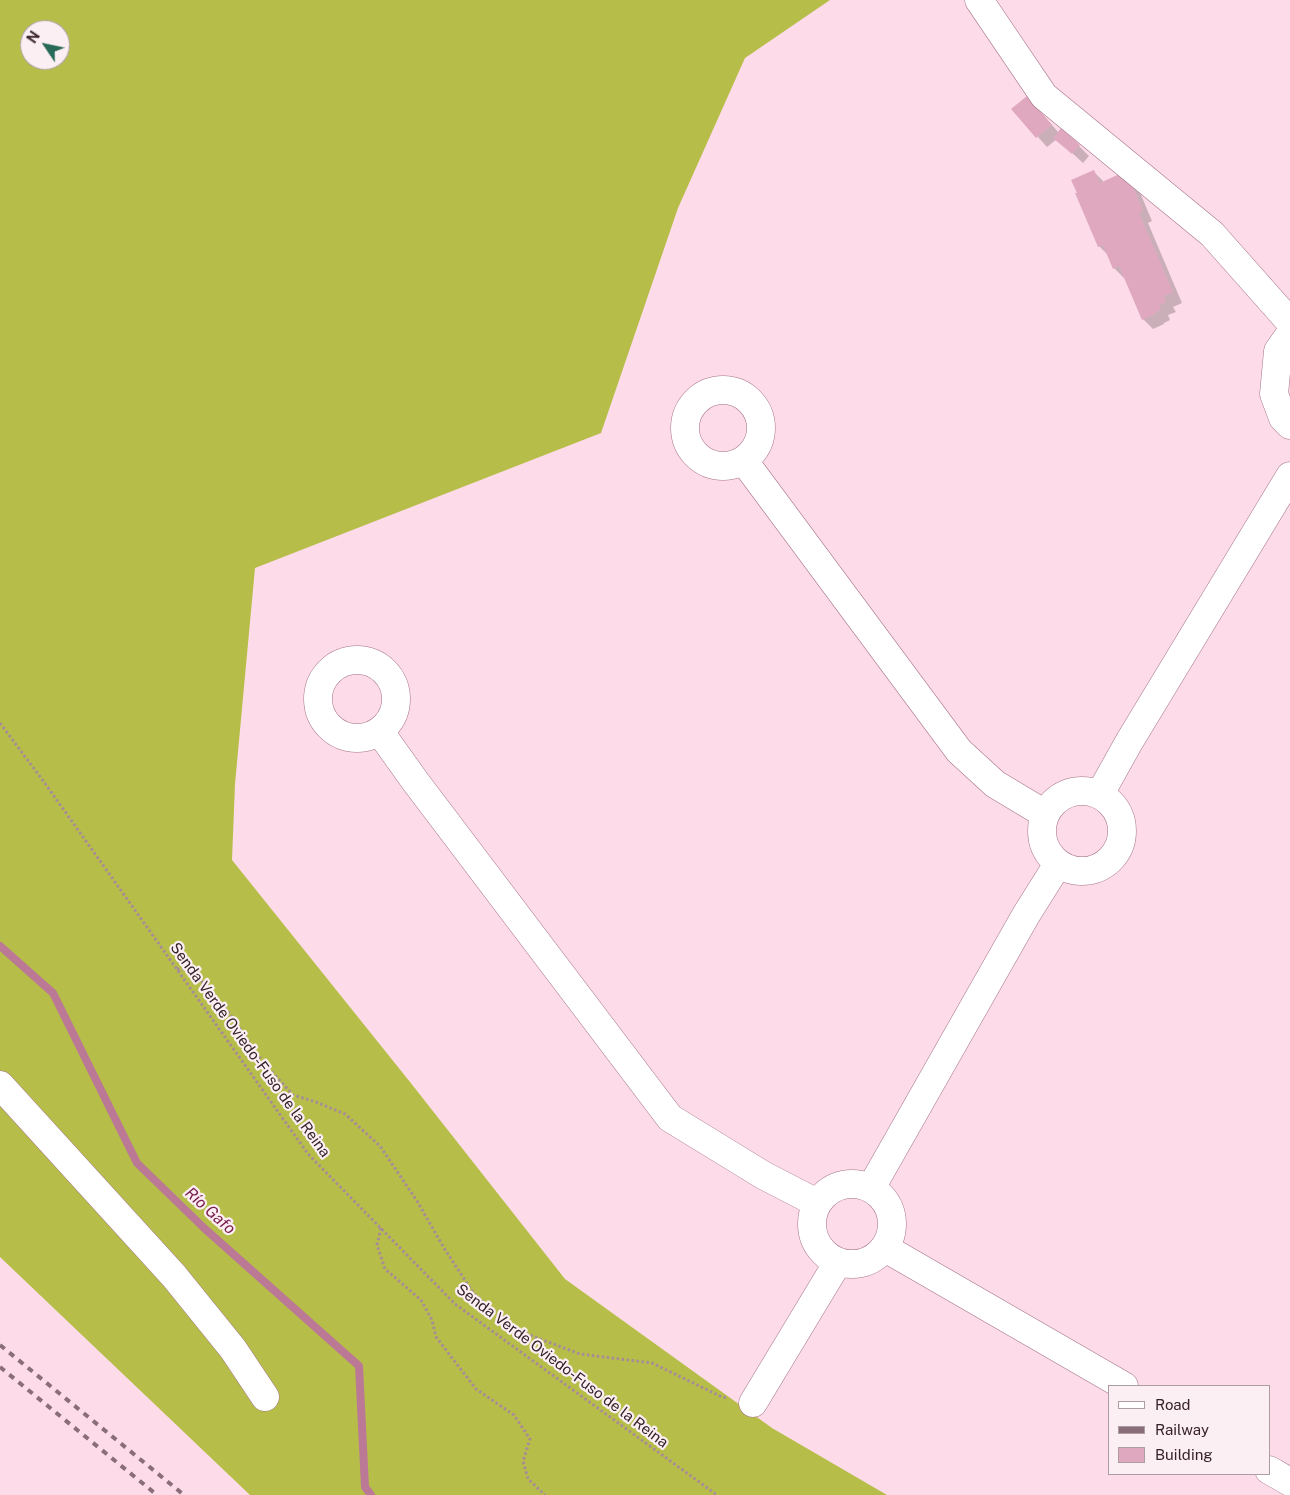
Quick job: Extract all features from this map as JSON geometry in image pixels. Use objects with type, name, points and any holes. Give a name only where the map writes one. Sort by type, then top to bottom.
[{"type":"street","points":[[979,0],[1044,96],[1212,234],[1290,322]]},
{"type":"street","points":[[1290,334],[1278,351],[1274,394],[1283,418],[1290,425]]},
{"type":"street","points":[[744,461],[959,750],[995,784],[1045,814]]},
{"type":"street","points":[[1100,794],[1129,742],[1290,476]]},
{"type":"street","points":[[380,732],[670,1118],[763,1175],[817,1202]]},
{"type":"street","points":[[1082,790],[1100,794],[1115,807],[1123,832],[1117,852],[1106,864],[1082,872],[1058,864],[1046,850],[1042,832],[1045,814],[1058,798],[1082,790]]},
{"type":"street","points":[[871,1188],[1026,915],[1058,864]]},
{"type":"street","points":[[0,1085],[174,1276],[233,1349],[265,1397]]},
{"type":"street","points":[[853,1183],[871,1188],[886,1201],[891,1214],[892,1232],[885,1248],[874,1258],[858,1264],[838,1262],[821,1251],[811,1228],[817,1202],[832,1188],[853,1183]]},
{"type":"street","points":[[885,1248],[1122,1385]]},
{"type":"street","points":[[753,1403],[838,1262]]},
{"type":"street","points":[[1270,1471],[1290,1482]]},
{"type":"path","name":"Senda Verde Oviedo-Fuso de la Reina","points":[[0,723],[50,790],[308,1154],[455,1304],[717,1495]]},
{"type":"path","points":[[177,969],[191,969],[229,1013],[262,1061],[293,1095],[345,1114],[380,1146],[418,1201],[444,1248],[474,1294],[519,1332],[580,1354],[652,1363],[722,1397],[753,1403]]},
{"type":"path","points":[[381,1228],[377,1246],[385,1269],[421,1300],[432,1320],[436,1337],[476,1389],[514,1415],[530,1439],[523,1461],[528,1478],[545,1495]]},
{"type":"green space","points":[[0,0],[830,0],[745,58],[678,208],[601,433],[255,568],[235,784],[232,860],[565,1279],[772,1428],[887,1495],[250,1495],[0,1257]]},
{"type":"building","points":[[1027,96],[1052,125],[1036,138],[1011,109]]},
{"type":"building","points":[[1061,128],[1080,145],[1072,154],[1053,138]]},
{"type":"building","points":[[1094,170],[1100,183],[1126,171],[1143,210],[1139,213],[1173,292],[1164,296],[1166,302],[1159,305],[1161,309],[1142,320],[1119,266],[1113,269],[1103,245],[1098,247],[1075,193],[1077,193],[1071,180]]},
{"type":"waterway","name":"Río Gafo","points":[[0,946],[53,993],[137,1163],[204,1228],[359,1366],[365,1487],[371,1495]]},
{"type":"railway","points":[[0,1345],[184,1495]]},
{"type":"railway","points":[[0,1367],[157,1495]]}]
